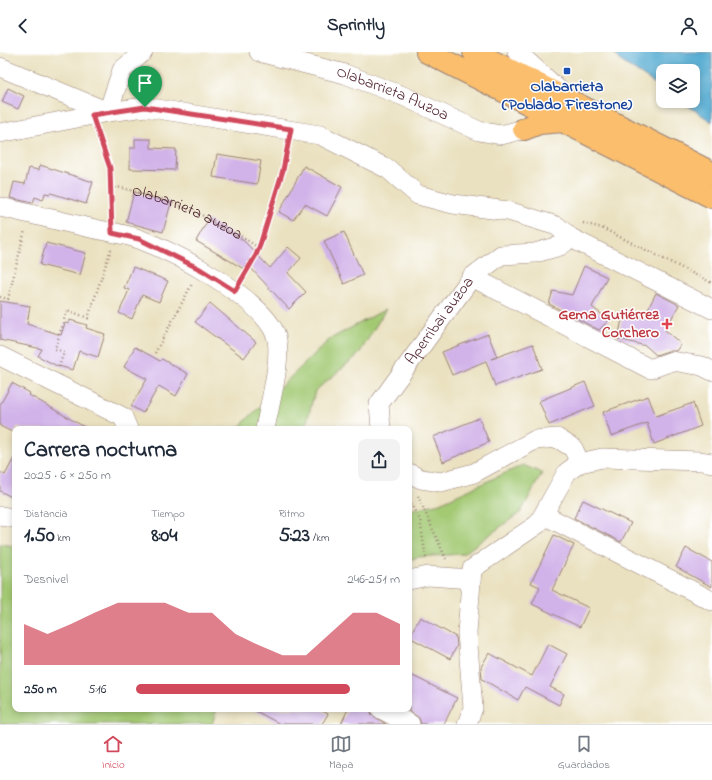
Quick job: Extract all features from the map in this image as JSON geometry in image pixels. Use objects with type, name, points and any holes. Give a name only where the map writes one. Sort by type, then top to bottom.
[{"type":"highway","points":[[427,52],[712,197]]},
{"type":"highway","points":[[474,52],[712,173]]},
{"type":"highway","points":[[515,97],[525,109],[526,117],[524,129]]},
{"type":"highway","points":[[524,129],[539,123],[563,121]]},
{"type":"street","points":[[100,113],[122,70],[143,52]]},
{"type":"street","name":"Olabarrieta Auzoa","points":[[259,52],[344,74],[403,96],[479,131],[501,135],[524,129]]},
{"type":"street","points":[[517,52],[573,102]]},
{"type":"street","points":[[0,67],[100,113]]},
{"type":"street","points":[[0,133],[100,113],[145,107],[291,129],[320,135],[388,169],[418,195],[452,204],[508,211],[564,232],[712,309]]},
{"type":"street","points":[[0,207],[139,239],[200,269],[235,291],[258,311],[275,334],[278,350],[274,384],[266,426]]},
{"type":"street","points":[[472,277],[501,255],[535,252],[560,246],[564,232]]},
{"type":"street","name":"Aperribai auzoa","points":[[381,426],[379,404],[472,277],[650,369],[672,361],[702,366],[712,371]]},
{"type":"street","points":[[0,356],[123,417],[127,426]]},
{"type":"street","points":[[413,475],[441,482],[474,473],[535,440],[557,438],[573,448],[580,464]]},
{"type":"street","points":[[412,579],[428,576],[463,578],[472,569],[538,524],[567,472],[580,464],[602,458],[701,461],[712,463]]},
{"type":"street","points":[[544,515],[712,601]]},
{"type":"street","points":[[0,516],[12,518]]},
{"type":"street","points":[[463,578],[473,708],[467,724]]},
{"type":"street","points":[[387,712],[410,724]]},
{"type":"path","name":"Olabarrieta auzoa","points":[[57,371],[64,352],[54,349],[67,310],[88,318],[114,233],[110,168],[100,113]]},
{"type":"path","name":"Olabarrieta auzoa","points":[[235,291],[259,248],[283,170],[291,129]]},
{"type":"path","name":"Olabarrieta auzoa","points":[[111,186],[146,194],[204,215],[259,248]]},
{"type":"path","points":[[0,297],[8,299],[29,214]]},
{"type":"path","points":[[564,232],[576,222],[602,228],[712,283]]},
{"type":"path","points":[[155,353],[200,269]]},
{"type":"path","points":[[413,475],[413,485],[463,578]]},
{"type":"path","points":[[412,505],[420,520],[428,576]]},
{"type":"green space","points":[[386,309],[359,354],[315,391],[306,426],[240,426],[330,339]]},
{"type":"green space","points":[[523,465],[542,473],[521,512],[463,554],[418,557],[412,559],[412,509],[440,503]]},
{"type":"green space","points":[[0,544],[12,546],[12,712],[216,712],[212,724],[0,724]]},
{"type":"water","points":[[614,52],[712,52],[712,122],[691,108],[700,108],[700,64],[656,64],[656,84],[619,60]]},
{"type":"building","points":[[8,88],[24,96],[18,109],[2,102]]},
{"type":"building","points":[[135,139],[151,139],[151,148],[176,149],[175,170],[130,169],[130,148],[135,148]]},
{"type":"building","points":[[217,154],[261,161],[257,184],[213,177]]},
{"type":"building","points":[[40,165],[93,182],[86,204],[51,193],[45,193],[43,200],[35,197],[33,203],[10,198],[14,182],[25,184],[29,168],[39,170]]},
{"type":"building","points":[[304,166],[342,187],[327,216],[305,204],[293,220],[279,212]]},
{"type":"building","points":[[134,192],[171,203],[163,232],[126,222]]},
{"type":"building","points":[[208,220],[244,241],[270,268],[288,247],[301,258],[288,273],[306,292],[289,309],[247,264],[244,269],[196,241]]},
{"type":"building","points":[[344,232],[363,275],[344,284],[324,241]]},
{"type":"building","points":[[46,243],[86,253],[80,275],[40,265]]},
{"type":"building","points":[[584,266],[607,277],[592,307],[609,320],[599,330],[549,304],[553,291],[572,295]]},
{"type":"building","points":[[133,267],[168,281],[159,302],[142,295],[132,319],[119,313],[129,290],[124,288]]},
{"type":"building","points":[[656,293],[679,305],[665,330],[681,344],[676,351],[668,351],[656,355],[646,346],[618,339],[623,314],[644,317]]},
{"type":"building","points":[[0,301],[30,306],[27,324],[61,335],[65,323],[69,324],[70,320],[87,325],[86,328],[105,334],[98,357],[79,351],[73,370],[55,365],[38,356],[42,349],[0,340]]},
{"type":"building","points":[[210,303],[256,342],[244,358],[195,322]]},
{"type":"building","points":[[488,334],[497,357],[533,344],[542,369],[495,386],[486,361],[452,375],[442,352]]},
{"type":"building","points":[[135,347],[160,361],[162,359],[188,374],[176,396],[159,386],[143,413],[131,406],[147,379],[124,367]]},
{"type":"building","points":[[585,382],[595,406],[549,425],[539,401]]},
{"type":"building","points":[[12,383],[30,393],[29,395],[83,426],[12,426],[12,432],[0,426],[0,405]]},
{"type":"building","points":[[648,396],[656,416],[693,403],[701,426],[654,444],[647,423],[611,436],[603,412]]},
{"type":"building","points":[[479,418],[489,442],[443,462],[433,437]]},
{"type":"building","points":[[12,462],[12,497],[0,491],[0,472],[5,475]]},
{"type":"building","points":[[583,500],[631,523],[621,542],[574,518]]},
{"type":"building","points":[[554,535],[574,545],[552,590],[589,608],[580,627],[532,604],[540,587],[531,583]]},
{"type":"building","points":[[686,548],[712,562],[712,587],[676,567]]},
{"type":"building","points":[[420,617],[456,637],[457,646],[450,659],[412,639],[412,632]]},
{"type":"building","points":[[548,644],[567,654],[550,687],[564,694],[559,705],[525,687],[518,700],[482,679],[481,667],[489,653],[532,676]]},
{"type":"building","points":[[412,676],[457,698],[444,724],[421,724],[419,718],[410,712],[412,712]]},
{"type":"building","points":[[258,712],[324,712],[328,714],[322,724],[280,724]]},
{"type":"building","points":[[347,712],[371,712],[372,715],[386,724],[341,724]]},
{"type":"place","name":"Olabarrieta (Poblado Firestone)","points":[[567,71]]},
{"type":"place","name":"Gema Gutiérrez Corchero","points":[[667,324]]},
{"type":"route","points":[[145,107],[291,129],[283,170],[260,245],[256,255],[235,291],[200,269],[139,239],[112,233],[113,218],[110,168],[92,115],[145,107]]}]
